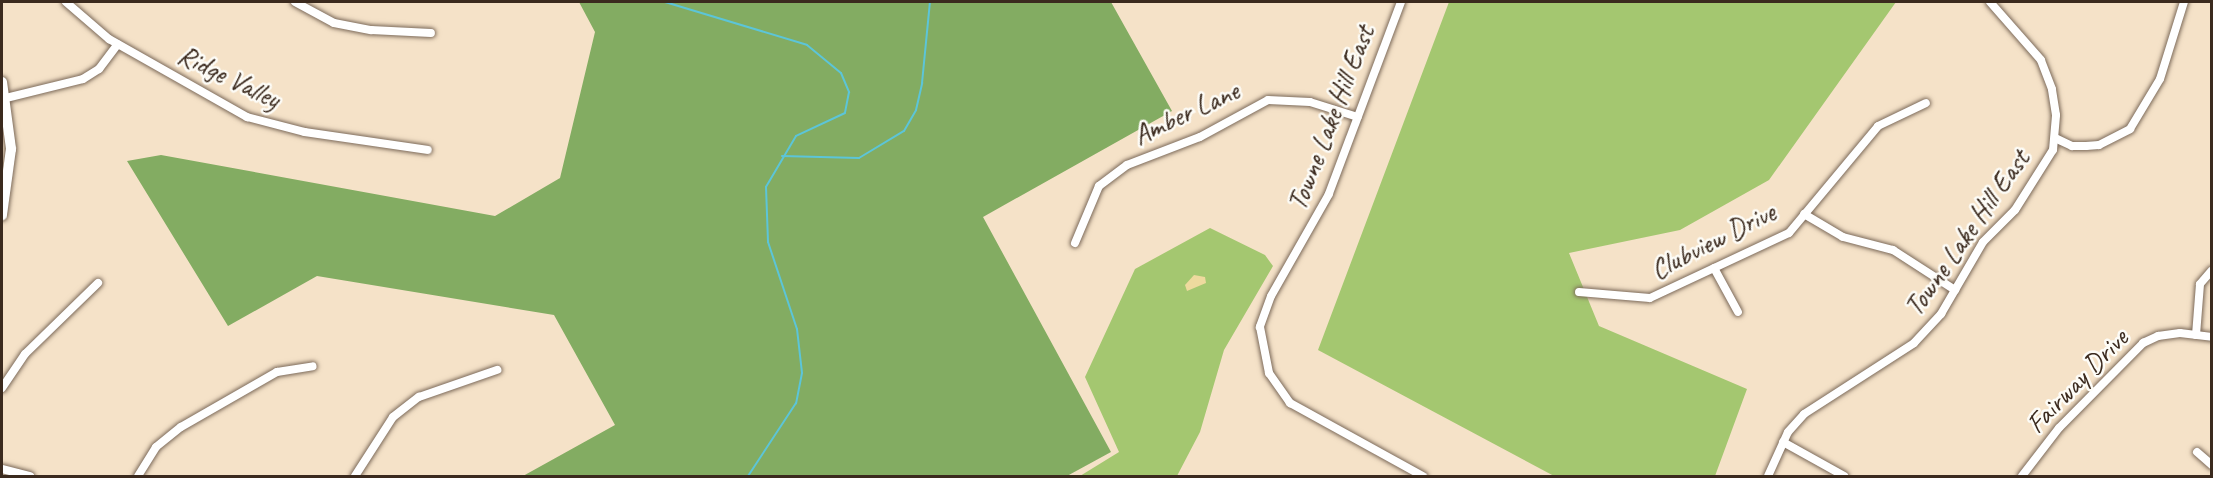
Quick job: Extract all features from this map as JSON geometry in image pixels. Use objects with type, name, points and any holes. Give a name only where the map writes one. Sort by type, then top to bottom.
[{"type":"street","name":"Ridge Valley","points":[[66,2],[118,44],[247,117],[305,132],[428,150]]},
{"type":"street","points":[[295,2],[334,23],[371,30],[432,33]]},
{"type":"street","name":"Towne Lake Hill East","points":[[1401,2],[1317,220],[1264,310],[1262,346],[1269,373],[1290,403],[1423,477]]},
{"type":"street","name":"Towne Lake Hill East","points":[[1768,477],[1783,442],[1804,414],[1914,343],[1941,315],[1983,242],[2032,188],[2055,138],[2052,89],[2041,60],[1990,2]]},
{"type":"street","points":[[2055,138],[2072,146],[2098,145],[2130,129],[2160,80],[2184,2]]},
{"type":"street","points":[[6,98],[82,79],[99,69],[118,44]]},
{"type":"street","points":[[2,82],[6,98],[10,165],[2,215]]},
{"type":"street","name":"Amber Lane","points":[[1075,243],[1099,186],[1126,165],[1200,137],[1268,100],[1310,102],[1358,117]]},
{"type":"street","name":"Clubview Drive","points":[[1579,292],[1650,298],[1789,233],[1878,126],[1926,103]]},
{"type":"street","points":[[1804,214],[1843,237],[1893,250],[1955,290]]},
{"type":"street","points":[[1714,268],[1738,312]]},
{"type":"street","points":[[2196,335],[2197,296],[2200,284],[2211,270]]},
{"type":"street","points":[[2,388],[25,354],[98,284]]},
{"type":"street","name":"Fairway Drive","points":[[2022,477],[2059,428],[2143,343],[2158,336],[2211,337]]},
{"type":"street","points":[[138,477],[156,447],[181,427],[277,372],[313,366]]},
{"type":"street","points":[[355,477],[372,446],[402,410],[440,388],[496,370]]},
{"type":"street","points":[[1783,442],[1844,477]]},
{"type":"street","points":[[2197,452],[2211,465]]},
{"type":"street","points":[[2,469],[30,477]]},
{"type":"green space","points":[[579,2],[1111,2],[1172,111],[983,217],[1111,452],[1067,476],[523,476],[615,425],[554,315],[317,276],[228,326],[127,161],[161,155],[495,216],[560,178],[595,32]]},
{"type":"green space","points":[[1449,2],[1896,2],[1769,180],[1680,230],[1569,253],[1599,326],[1747,389],[1715,476],[1554,476],[1318,350]]},
{"type":"green space","points":[[1210,228],[1265,255],[1273,266],[1224,350],[1200,432],[1177,476],[1080,476],[1119,452],[1085,377],[1135,269]]},
{"type":"sand","points":[[1194,275],[1205,277],[1206,283],[1187,291],[1185,285]]},
{"type":"waterway","points":[[665,2],[807,45],[841,73],[849,92],[845,113],[796,136],[766,187],[768,242],[797,329],[802,373],[796,403],[748,476]]},
{"type":"waterway","points":[[782,156],[859,158],[904,131],[916,110],[922,83],[930,2]]}]
